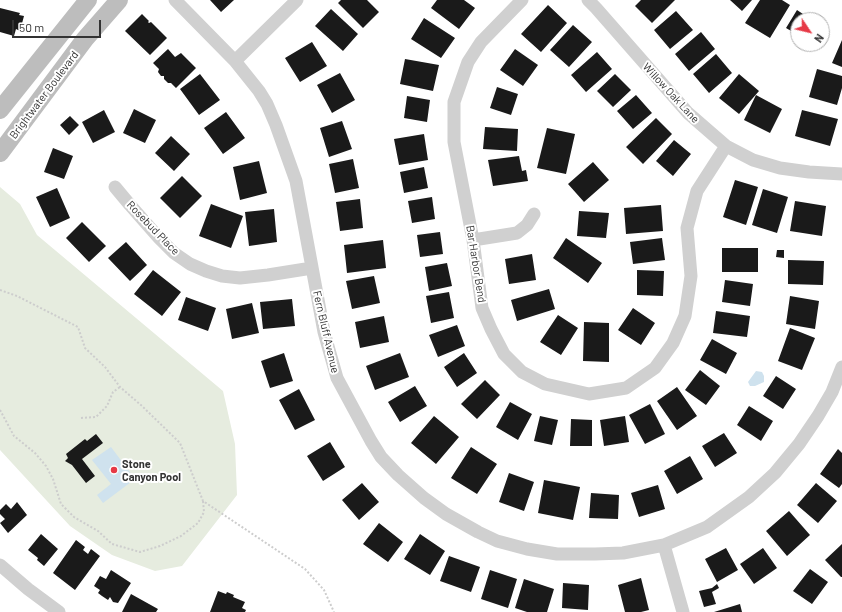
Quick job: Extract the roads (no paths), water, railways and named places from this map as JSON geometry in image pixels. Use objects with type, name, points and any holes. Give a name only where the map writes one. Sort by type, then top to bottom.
[{"type":"street","points":[[0,110],[88,0]]},
{"type":"street","name":"Brightwater Boulevard","points":[[0,153],[85,39],[119,0]]},
{"type":"street","name":"Fern Bluff Avenue","points":[[175,0],[235,61],[259,91],[267,104],[296,181],[301,200],[324,332],[336,378],[363,428],[381,457],[398,475],[424,498],[446,514],[478,532],[497,540],[527,549],[556,554],[595,554],[623,553],[664,545],[707,527],[750,497],[774,473],[799,444],[832,392],[842,367]]},
{"type":"street","points":[[235,61],[297,0]]},
{"type":"street","name":"Bar Harbor Bend","points":[[522,0],[482,42],[468,62],[454,102],[454,142],[473,240],[482,308],[504,354],[522,372],[545,384],[589,394],[626,388],[655,368],[673,343],[686,316],[691,276],[687,228],[697,191],[726,146]]},
{"type":"street","name":"Willow Oak Lane","points":[[588,0],[688,113],[726,146],[753,160],[780,168],[842,174]]},
{"type":"street","name":"Rosebud Place","points":[[115,186],[154,233],[174,253],[190,264],[206,271],[222,276],[240,278],[312,268]]},
{"type":"street","points":[[473,240],[517,233],[527,225],[534,214]]},
{"type":"street","points":[[664,545],[683,612]]},
{"type":"street","points":[[0,565],[28,589],[59,612]]},
{"type":"water","points":[[756,371],[762,372],[764,382],[755,386],[750,386],[748,382]]},
{"type":"water","name":"Stone Canyon Pool","points":[[111,447],[135,479],[103,503],[97,495],[111,484],[92,460]]},
{"type":"place","name":"Stone Canyon Pool","points":[[114,470]]}]
